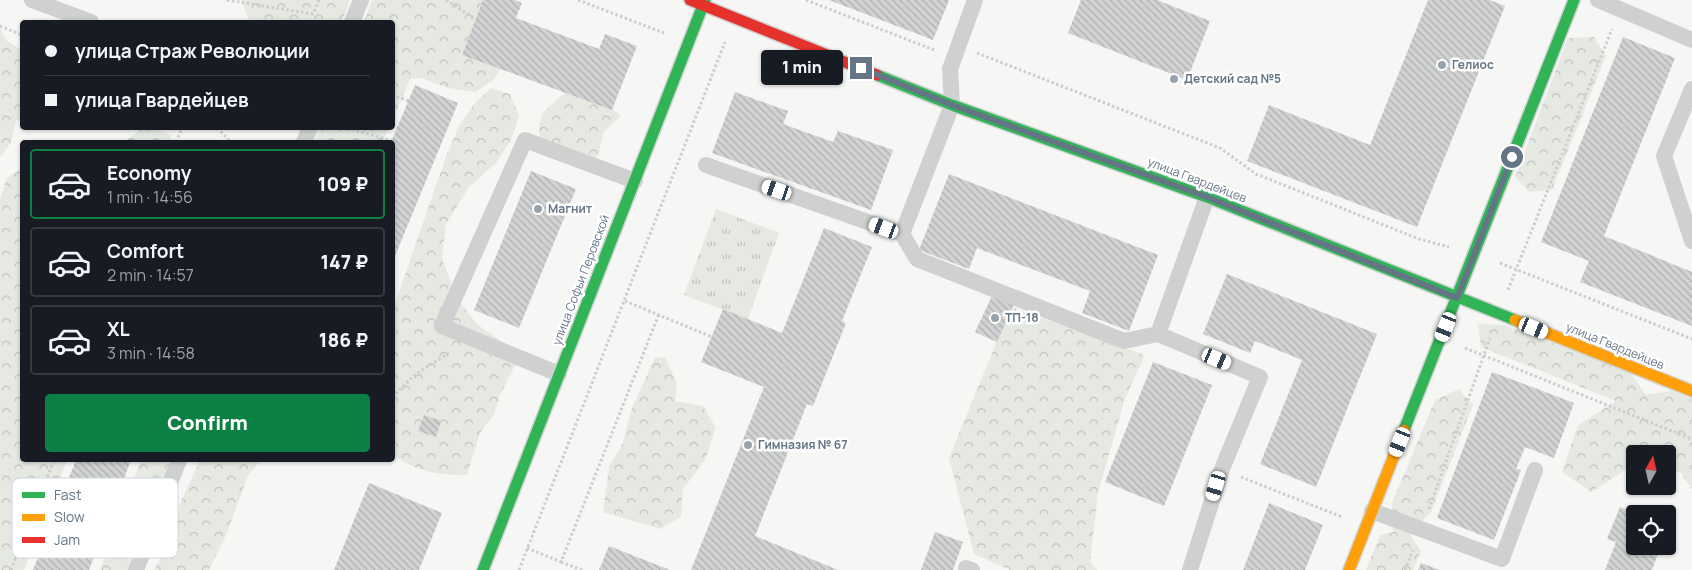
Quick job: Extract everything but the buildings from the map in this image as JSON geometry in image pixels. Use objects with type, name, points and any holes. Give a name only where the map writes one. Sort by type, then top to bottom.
[{"type":"street","name":"улица Гвардейцев","points":[[690,0],[704,2],[735,17],[952,105],[1207,197],[1692,391]]},
{"type":"street","points":[[1349,570],[1574,0]]},
{"type":"street","name":"улица Софьи Перовской","points":[[483,570],[704,2]]},
{"type":"lane","points":[[32,0],[86,20]]},
{"type":"lane","points":[[353,20],[361,0]]},
{"type":"lane","points":[[902,234],[952,105],[950,70],[975,0]]},
{"type":"lane","points":[[1598,0],[1692,40]]},
{"type":"lane","points":[[1692,89],[1664,156],[1692,241]]},
{"type":"lane","points":[[559,374],[442,326],[525,140],[635,181]]},
{"type":"lane","points":[[706,165],[902,234],[917,259],[1124,341],[1158,334],[1260,377],[1222,469],[1190,570]]},
{"type":"lane","points":[[1158,334],[1207,197]]},
{"type":"lane","points":[[172,478],[178,462]]},
{"type":"lane","points":[[1372,511],[1502,559],[1535,470]]},
{"type":"lane","points":[[136,570],[141,558]]},
{"type":"lane","points":[[966,570],[966,568],[972,570]]},
{"type":"path","points":[[227,0],[313,14],[319,0]]},
{"type":"path","points":[[446,0],[475,19]]},
{"type":"path","points":[[578,0],[721,53]]},
{"type":"path","points":[[806,0],[937,51],[973,51],[1220,148],[1256,174],[1419,240],[1474,253],[1692,339]]},
{"type":"path","points":[[1405,570],[1516,270],[1620,8]]},
{"type":"path","points":[[518,570],[626,301],[735,17]]},
{"type":"path","points":[[0,26],[20,33]]},
{"type":"path","points":[[395,96],[409,101]]},
{"type":"path","points":[[219,130],[229,140]]},
{"type":"path","points":[[354,130],[389,140]]},
{"type":"path","points":[[626,301],[712,336]]},
{"type":"path","points":[[561,562],[659,314]]},
{"type":"path","points":[[395,394],[416,374],[457,348],[467,336]]},
{"type":"path","points":[[1442,337],[1484,356],[1692,439]]},
{"type":"path","points":[[47,478],[53,462]]},
{"type":"path","points":[[1222,469],[1344,518]]},
{"type":"path","points":[[527,548],[582,570]]},
{"type":"path","points":[[11,570],[16,558]]},
{"type":"green space","points":[[241,0],[350,0],[343,20],[249,20]]},
{"type":"green space","points":[[372,0],[483,0],[469,40],[503,66],[493,80],[475,92],[448,88],[421,78],[410,79],[395,114],[395,20],[365,20]]},
{"type":"green space","points":[[0,28],[7,41],[20,49],[20,118],[16,121],[11,142],[0,158]]},
{"type":"green space","points":[[1594,37],[1606,56],[1552,190],[1529,192],[1515,177],[1568,38]]},
{"type":"green space","points":[[491,88],[510,94],[519,116],[511,140],[496,163],[469,187],[446,224],[442,259],[458,300],[477,324],[520,355],[500,395],[494,414],[480,433],[467,475],[447,475],[419,469],[395,456],[395,303],[447,154],[460,124],[474,104]]},
{"type":"green space","points":[[571,89],[595,96],[621,116],[604,132],[598,156],[571,162],[545,151],[539,130],[540,122],[547,108]]},
{"type":"green space","points":[[139,130],[158,130],[170,135],[172,140],[127,140]]},
{"type":"green space","points":[[319,130],[388,130],[383,140],[315,140]]},
{"type":"green space","points":[[20,169],[20,462],[66,462],[60,478],[12,478],[12,558],[29,558],[24,570],[0,570],[0,199],[7,178]]},
{"type":"green space","points":[[716,209],[779,233],[748,319],[684,295]]},
{"type":"green space","points":[[1011,307],[1145,355],[1125,399],[1098,493],[1090,562],[1097,570],[1010,570],[974,554],[949,458]]},
{"type":"green space","points":[[1478,324],[1504,325],[1630,372],[1646,395],[1672,391],[1692,399],[1692,489],[1681,473],[1676,472],[1676,445],[1626,445],[1626,470],[1591,492],[1562,472],[1578,425],[1616,401],[1481,347]]},
{"type":"green space","points":[[665,357],[677,384],[675,401],[703,406],[716,428],[705,460],[683,489],[681,517],[660,529],[603,512],[609,466],[622,445],[632,408],[655,358]]},
{"type":"green space","points":[[1459,389],[1473,405],[1431,512],[1410,535],[1421,551],[1413,570],[1366,570],[1380,535],[1393,532],[1392,503],[1435,400]]},
{"type":"green space","points":[[140,462],[169,462],[163,478],[134,478]]},
{"type":"green space","points":[[199,462],[259,462],[248,476],[227,533],[209,570],[154,570],[161,558],[178,558],[179,506]]},
{"type":"green space","points":[[104,558],[132,558],[127,570],[100,570]]},
{"type":"traffic: fast","points":[[483,570],[705,0]]},
{"type":"traffic: fast","points":[[1404,430],[1574,0]]},
{"type":"traffic: fast","points":[[877,75],[952,105],[1207,197],[1515,320]]},
{"type":"traffic: slow","points":[[1515,320],[1692,391]]},
{"type":"traffic: slow","points":[[1349,570],[1404,430]]},
{"type":"traffic: jam","points":[[690,0],[877,75]]},
{"type":"place","name":"Гелиос","points":[[1442,65]]},
{"type":"place","name":"Детский сад №5","points":[[1174,79]]},
{"type":"place","name":"Магнит","points":[[538,209]]},
{"type":"place","name":"ТП-18","points":[[995,318]]},
{"type":"place","name":"Гимназия № 67","points":[[748,445]]},
{"type":"route","points":[[861,68],[952,105],[1207,197],[1457,298],[1512,157]]}]
